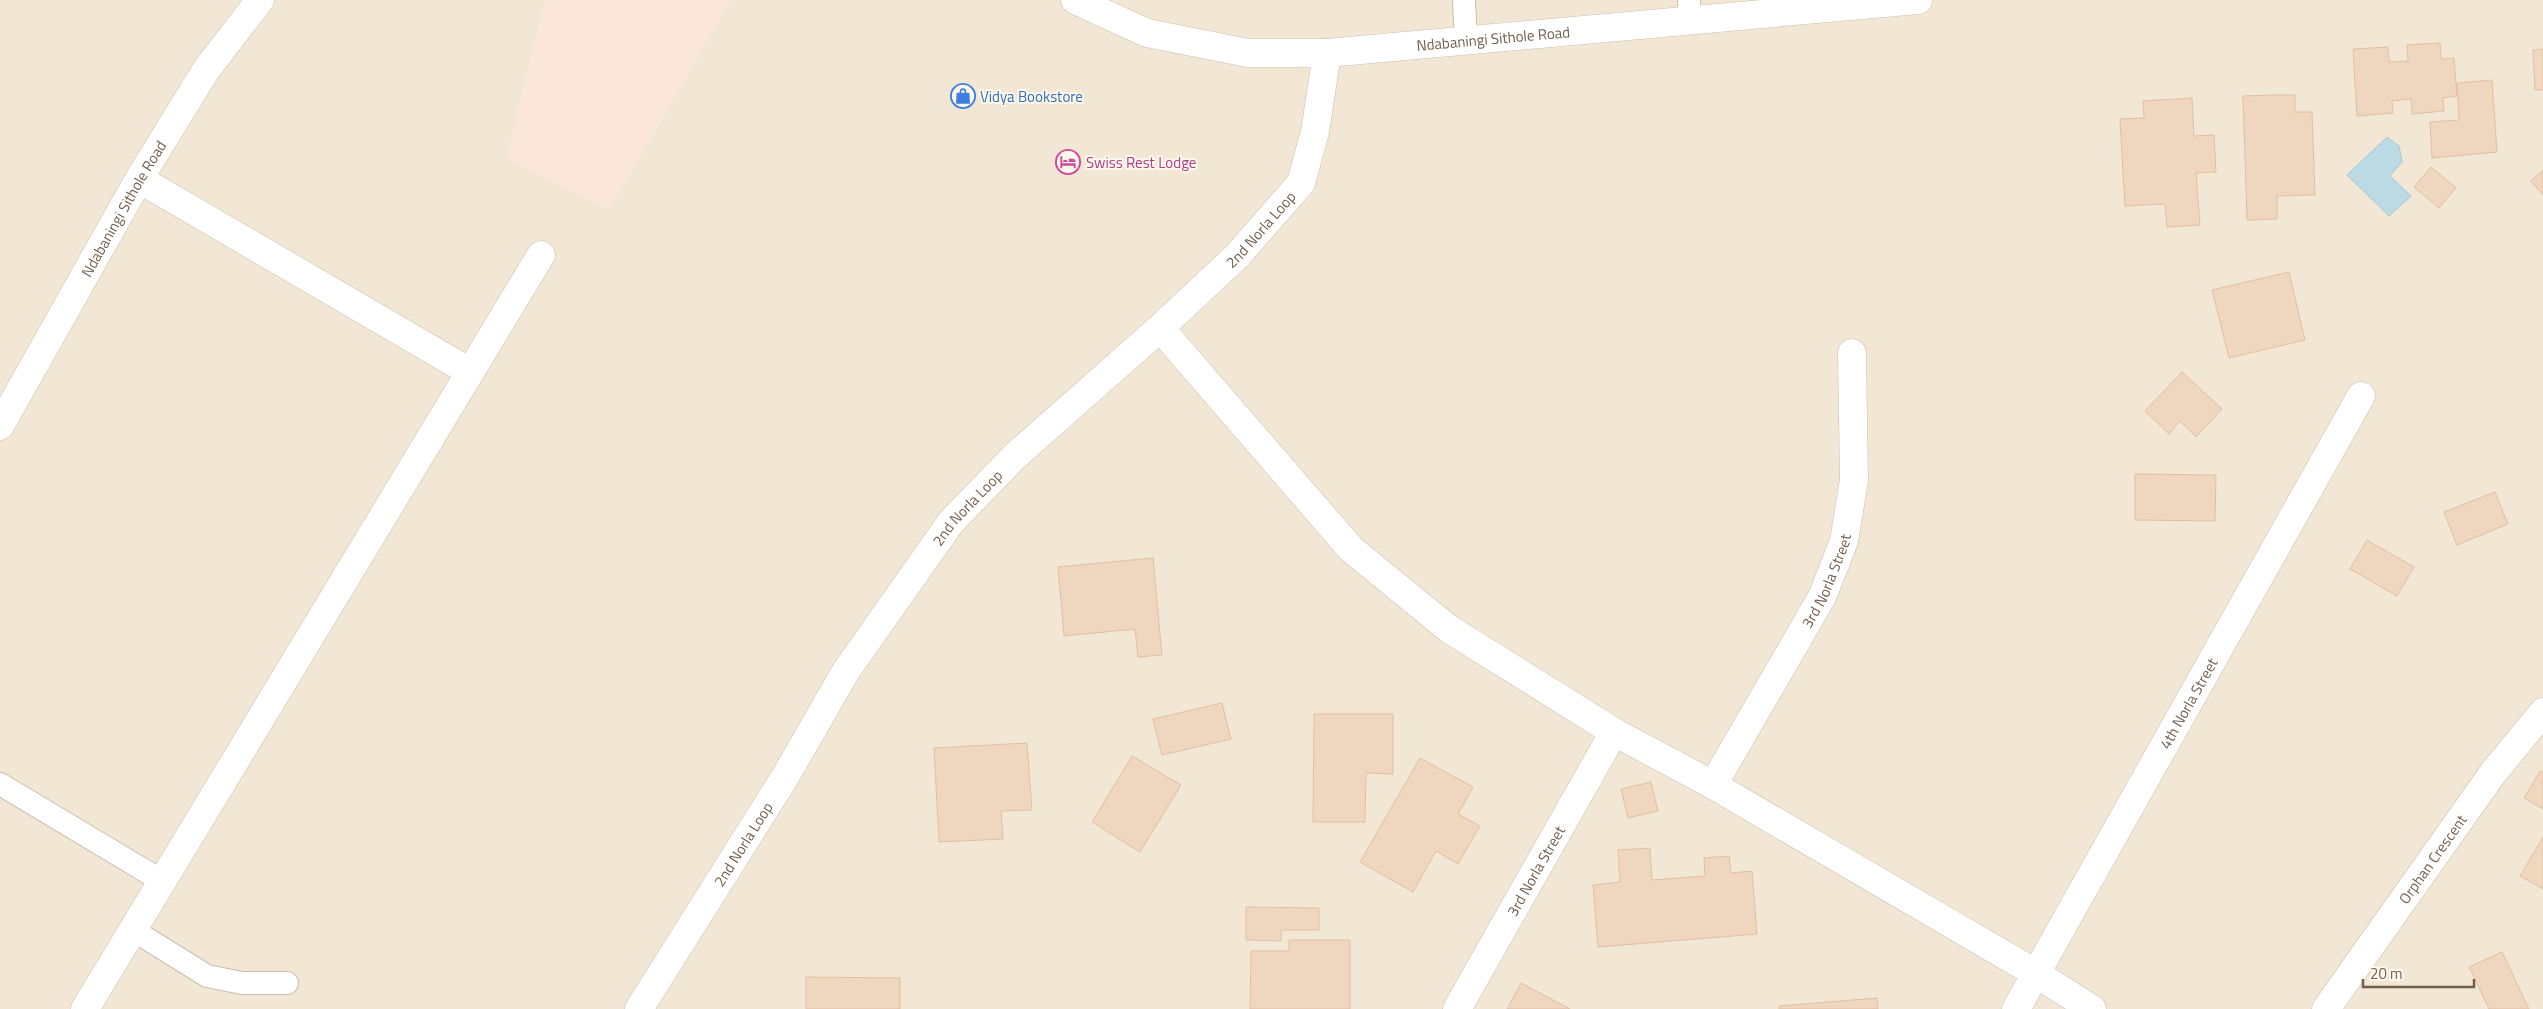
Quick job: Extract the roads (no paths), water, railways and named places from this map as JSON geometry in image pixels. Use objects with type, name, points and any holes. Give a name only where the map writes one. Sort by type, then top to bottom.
[{"type":"street","name":"Ndabaningi Sithole Road","points":[[1076,0],[1147,33],[1248,53],[1327,53],[1466,42],[1689,11],[1918,0]]},
{"type":"street","name":"Ndabaningi Sithole Road","points":[[0,426],[140,179],[206,70],[255,1]]},
{"type":"street","name":"2nd Norla Loop","points":[[638,1009],[785,778],[846,671],[951,522],[1016,456],[1160,328],[1237,256],[1301,183],[1316,132],[1327,53]]},
{"type":"street","points":[[140,179],[470,372]]},
{"type":"street","points":[[85,1009],[541,255]]},
{"type":"street","points":[[1160,328],[1351,549],[1449,629],[1614,732],[1713,785],[2037,974],[2092,1009]]},
{"type":"street","name":"3rd Norla Street","points":[[1713,785],[1822,597],[1844,541],[1854,480],[1852,353]]},
{"type":"street","name":"4th Norla Street","points":[[2016,1009],[2361,396]]},
{"type":"street","name":"Orphan Crescent","points":[[2326,1009],[2493,773],[2543,712]]},
{"type":"street","name":"3rd Norla Street","points":[[1457,1009],[1614,732]]},
{"type":"lane","points":[[1464,0],[1466,42]]},
{"type":"lane","points":[[0,784],[162,880]]},
{"type":"lane","points":[[133,930],[207,976],[242,983],[287,983]]},
{"type":"water","points":[[2387,137],[2399,146],[2402,162],[2390,176],[2411,196],[2389,216],[2347,175]]},
{"type":"place","name":"Vidya Bookstore","points":[[963,96]]},
{"type":"place","name":"Swiss Rest Lodge","points":[[1068,162]]}]
